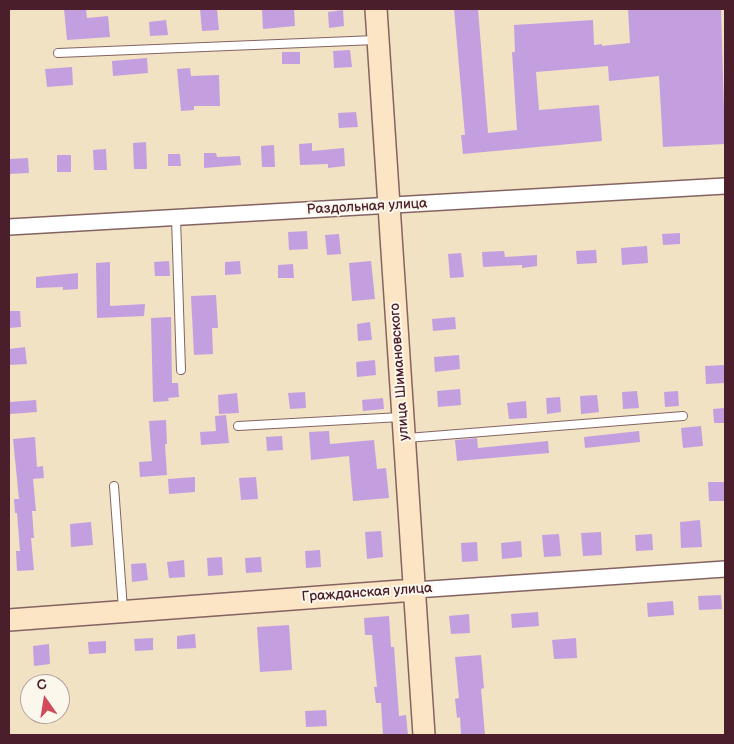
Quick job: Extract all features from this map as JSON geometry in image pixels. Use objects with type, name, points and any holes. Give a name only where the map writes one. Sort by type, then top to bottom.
[{"type":"street","name":"улица Шимановского","points":[[376,9],[424,735]]},
{"type":"street","name":"Раздольная улица","points":[[9,227],[725,186]]},
{"type":"street","name":"Гражданская улица","points":[[9,620],[725,569]]},
{"type":"lane","points":[[58,53],[378,40]]},
{"type":"lane","points":[[176,218],[180,370]]},
{"type":"lane","points":[[238,426],[403,416]]},
{"type":"lane","points":[[405,438],[683,416]]},
{"type":"lane","points":[[114,486],[123,611]]},
{"type":"building","points":[[64,9],[86,9],[87,18],[108,16],[110,37],[67,40]]},
{"type":"building","points":[[200,9],[217,9],[219,30],[202,31]]},
{"type":"building","points":[[262,9],[294,9],[295,26],[263,29]]},
{"type":"building","points":[[454,9],[478,9],[488,133],[517,130],[512,52],[515,52],[514,25],[593,20],[594,45],[602,44],[602,46],[630,43],[628,9],[721,9],[725,144],[663,147],[659,76],[609,81],[608,66],[536,72],[539,110],[599,105],[602,141],[463,154],[461,135],[465,135]]},
{"type":"building","points":[[343,10],[344,26],[329,28],[328,12]]},
{"type":"building","points":[[166,20],[168,35],[150,36],[149,22]]},
{"type":"building","points":[[350,50],[352,67],[334,68],[333,51]]},
{"type":"building","points":[[282,52],[300,52],[300,64],[282,64]]},
{"type":"building","points":[[147,58],[148,73],[113,76],[112,61]]},
{"type":"building","points":[[72,67],[73,85],[47,87],[45,69]]},
{"type":"building","points":[[190,68],[191,76],[219,75],[220,106],[194,106],[194,110],[181,111],[177,69]]},
{"type":"building","points":[[356,112],[358,127],[339,128],[338,113]]},
{"type":"building","points":[[146,142],[147,169],[134,169],[133,143]]},
{"type":"building","points":[[312,143],[312,151],[344,148],[345,166],[328,168],[328,164],[300,165],[299,144]]},
{"type":"building","points":[[274,145],[275,167],[262,167],[261,146]]},
{"type":"building","points":[[106,149],[107,170],[94,170],[93,150]]},
{"type":"building","points":[[204,153],[216,153],[217,157],[240,156],[241,165],[204,168]]},
{"type":"building","points":[[168,154],[180,154],[181,166],[168,166]]},
{"type":"building","points":[[57,155],[71,155],[71,172],[57,172]]},
{"type":"building","points":[[28,158],[29,173],[9,174],[9,159]]},
{"type":"building","points":[[307,231],[308,249],[289,250],[288,232]]},
{"type":"building","points":[[680,233],[680,244],[663,245],[662,234]]},
{"type":"building","points":[[339,234],[341,254],[327,255],[325,235]]},
{"type":"building","points":[[647,246],[648,263],[622,265],[621,248]]},
{"type":"building","points":[[596,250],[597,263],[577,264],[576,251]]},
{"type":"building","points":[[504,251],[505,257],[537,255],[537,266],[522,268],[522,265],[483,267],[482,252]]},
{"type":"building","points":[[461,253],[464,277],[450,278],[448,254]]},
{"type":"building","points":[[169,261],[170,276],[155,276],[154,262]]},
{"type":"building","points":[[240,261],[241,274],[225,275],[225,262]]},
{"type":"building","points":[[371,261],[375,299],[352,301],[349,263]]},
{"type":"building","points":[[110,262],[110,306],[145,304],[144,316],[97,318],[96,263]]},
{"type":"building","points":[[293,264],[294,278],[278,278],[278,265]]},
{"type":"building","points":[[78,273],[78,289],[63,290],[63,287],[36,288],[36,277]]},
{"type":"building","points":[[216,295],[218,328],[212,328],[213,354],[194,355],[191,296]]},
{"type":"building","points":[[9,311],[20,311],[21,327],[9,328]]},
{"type":"building","points":[[171,317],[172,383],[178,383],[179,397],[168,398],[169,401],[153,402],[151,318]]},
{"type":"building","points":[[455,317],[456,329],[433,331],[432,319]]},
{"type":"building","points":[[370,322],[372,340],[358,341],[357,324]]},
{"type":"building","points":[[25,347],[27,364],[9,365],[9,349]]},
{"type":"building","points":[[459,355],[460,369],[435,372],[434,357]]},
{"type":"building","points":[[375,360],[376,375],[357,377],[356,362]]},
{"type":"building","points":[[725,365],[725,383],[706,384],[705,366]]},
{"type":"building","points":[[460,389],[461,405],[438,407],[437,391]]},
{"type":"building","points":[[637,391],[639,408],[623,409],[622,392]]},
{"type":"building","points":[[678,391],[679,406],[665,407],[664,392]]},
{"type":"building","points":[[305,392],[306,408],[290,409],[288,393]]},
{"type":"building","points":[[237,393],[239,413],[219,414],[218,395]]},
{"type":"building","points":[[597,395],[599,412],[581,414],[580,396]]},
{"type":"building","points":[[560,397],[561,412],[547,414],[546,398]]},
{"type":"building","points":[[383,398],[384,409],[363,411],[362,400]]},
{"type":"building","points":[[36,400],[37,412],[10,414],[9,402]]},
{"type":"building","points":[[526,401],[527,418],[509,419],[507,403]]},
{"type":"building","points":[[725,408],[725,423],[714,423],[713,409]]},
{"type":"building","points":[[226,415],[229,443],[201,445],[200,432],[216,431],[215,416]]},
{"type":"building","points":[[166,420],[167,475],[140,477],[139,462],[152,461],[149,421]]},
{"type":"building","points":[[701,426],[703,446],[683,448],[681,428]]},
{"type":"building","points":[[329,431],[330,444],[374,440],[377,469],[386,468],[389,498],[353,501],[349,456],[311,460],[309,432]]},
{"type":"building","points":[[639,431],[640,442],[585,448],[584,437]]},
{"type":"building","points":[[282,436],[283,450],[267,451],[266,437]]},
{"type":"building","points":[[35,437],[37,467],[43,466],[44,478],[33,479],[36,511],[32,511],[34,538],[31,538],[34,570],[17,571],[16,551],[20,551],[14,499],[19,499],[13,439]]},
{"type":"building","points":[[477,438],[478,448],[548,441],[549,453],[457,461],[455,440]]},
{"type":"building","points":[[195,477],[195,492],[169,494],[168,479]]},
{"type":"building","points":[[256,477],[258,499],[241,500],[239,478]]},
{"type":"building","points":[[708,482],[725,482],[725,501],[709,501]]},
{"type":"building","points":[[700,520],[702,547],[681,548],[680,522]]},
{"type":"building","points":[[91,522],[93,545],[71,547],[70,524]]},
{"type":"building","points":[[381,531],[383,557],[367,559],[365,532]]},
{"type":"building","points":[[601,532],[602,555],[583,556],[581,533]]},
{"type":"building","points":[[559,534],[561,556],[544,557],[542,535]]},
{"type":"building","points":[[652,534],[653,550],[636,551],[635,535]]},
{"type":"building","points":[[521,541],[522,557],[502,559],[501,543]]},
{"type":"building","points":[[477,542],[478,561],[462,562],[461,543]]},
{"type":"building","points":[[320,550],[321,567],[306,568],[305,551]]},
{"type":"building","points":[[222,557],[223,575],[208,576],[207,558]]},
{"type":"building","points":[[261,557],[262,572],[246,573],[245,558]]},
{"type":"building","points":[[184,560],[185,577],[169,578],[167,562]]},
{"type":"building","points":[[146,563],[148,580],[132,582],[131,564]]},
{"type":"building","points":[[721,595],[722,609],[699,610],[698,596]]},
{"type":"building","points":[[673,601],[674,615],[648,617],[647,603]]},
{"type":"building","points":[[538,612],[539,626],[512,628],[511,614]]},
{"type":"building","points":[[469,614],[470,633],[451,634],[449,616]]},
{"type":"building","points":[[389,616],[391,647],[394,647],[399,716],[406,715],[408,735],[383,735],[381,703],[376,703],[374,687],[377,687],[372,635],[365,635],[364,618]]},
{"type":"building","points":[[289,625],[292,670],[260,672],[257,627]]},
{"type":"building","points":[[195,634],[196,648],[177,649],[177,636]]},
{"type":"building","points":[[153,638],[153,650],[135,651],[134,639]]},
{"type":"building","points":[[576,638],[577,658],[554,659],[552,640]]},
{"type":"building","points":[[106,641],[106,653],[89,654],[88,642]]},
{"type":"building","points":[[49,644],[50,664],[34,666],[33,646]]},
{"type":"building","points":[[481,655],[484,688],[481,689],[485,735],[461,735],[460,717],[457,718],[455,699],[459,698],[455,657]]},
{"type":"building","points":[[326,710],[327,726],[306,727],[305,711]]}]
